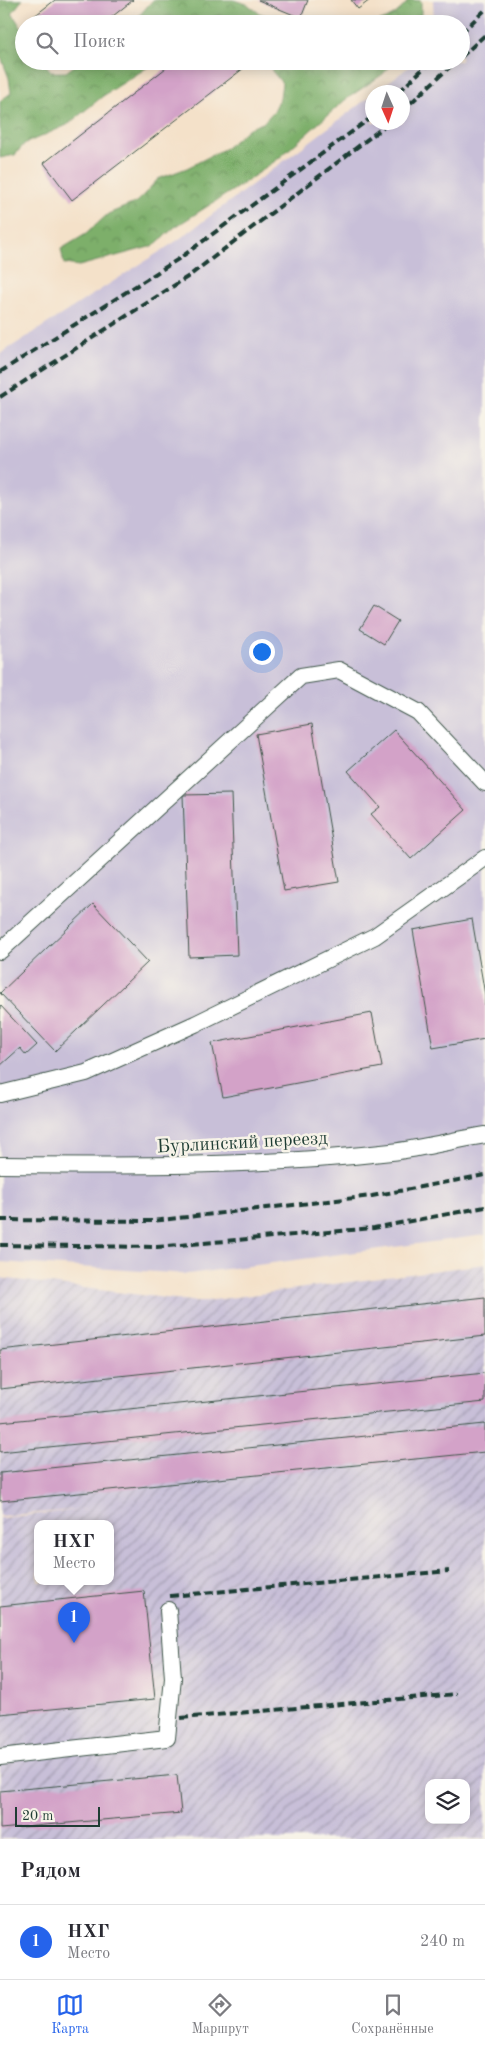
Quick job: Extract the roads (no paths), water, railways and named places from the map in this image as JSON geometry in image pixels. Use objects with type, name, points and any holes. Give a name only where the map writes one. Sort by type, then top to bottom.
[{"type":"lane","points":[[0,951],[301,676],[339,670],[418,712],[485,783]]},
{"type":"lane","points":[[0,1094],[86,1073],[203,1020],[375,936],[485,858]]},
{"type":"lane","name":"Бурлинский переезд","points":[[0,1165],[122,1166],[261,1162],[392,1152],[485,1135]]},
{"type":"lane","points":[[0,1757],[167,1738],[173,1678],[168,1610]]},
{"type":"railway","points":[[470,24],[485,10]]},
{"type":"railway","points":[[470,49],[485,35]]},
{"type":"railway","points":[[406,85],[422,70]]},
{"type":"railway","points":[[410,104],[446,70]]},
{"type":"railway","points":[[0,372],[180,258],[365,122]]},
{"type":"railway","points":[[0,397],[189,276],[380,130]]},
{"type":"railway","points":[[0,1220],[152,1221],[372,1196],[485,1175]]},
{"type":"railway","points":[[0,1245],[157,1247],[374,1228],[485,1207]]},
{"type":"railway","points":[[170,1596],[449,1571]]},
{"type":"railway","points":[[181,1718],[457,1694]]},
{"type":"place","name":"НХГ","points":[[74,1643]]}]
